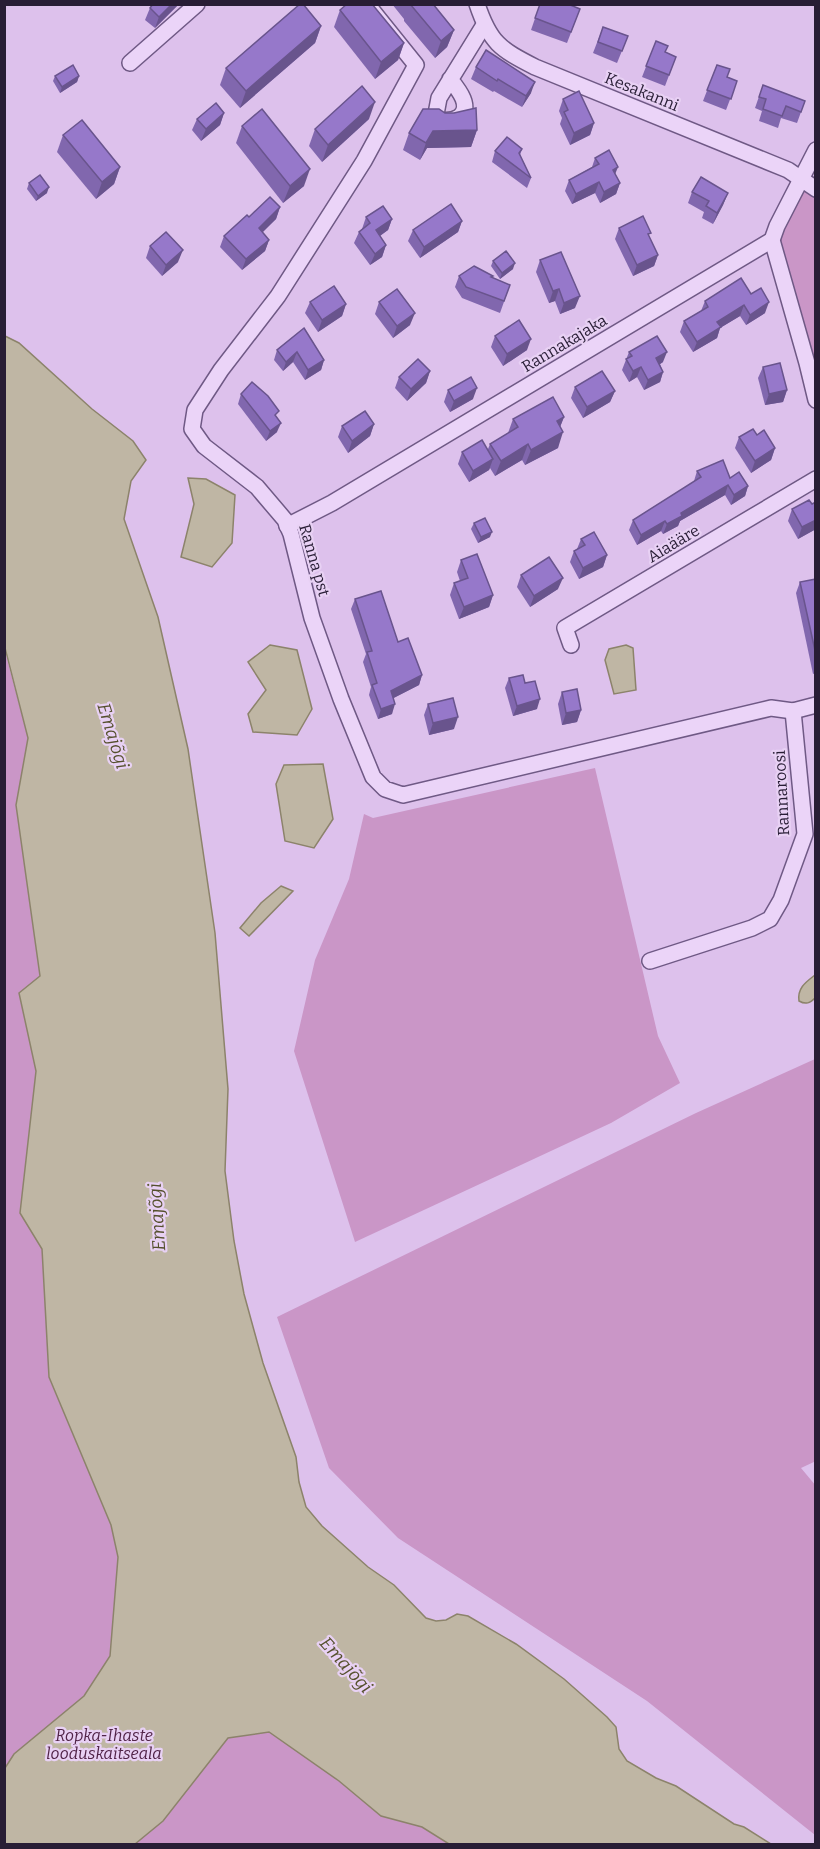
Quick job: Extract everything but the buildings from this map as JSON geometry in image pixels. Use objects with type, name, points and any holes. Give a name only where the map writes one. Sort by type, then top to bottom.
[{"type":"street","points":[[130,63],[197,4]]},
{"type":"street","name":"Ranna pst","points":[[367,4],[416,65],[364,161],[278,296],[221,370],[195,410],[192,429],[204,446],[257,488],[287,525],[312,618],[341,699],[373,777],[385,789],[403,795],[771,708],[793,711],[816,705]]},
{"type":"street","name":"Kesakanni","points":[[477,4],[484,26],[505,51],[535,67],[788,170],[816,189]]},
{"type":"street","points":[[450,79],[484,26]]},
{"type":"street","points":[[816,150],[772,240],[816,400]]},
{"type":"street","name":"Rannakajaka","points":[[287,525],[332,503],[772,240]]},
{"type":"street","name":"Aiaääre","points":[[571,645],[565,628],[816,479]]},
{"type":"street","name":"Rannaroosi","points":[[650,961],[752,928],[770,919],[781,900],[805,834],[793,711]]},
{"type":"green space","points":[[797,186],[815,192],[815,363],[807,364],[772,237]]},
{"type":"green space","name":"Ropka-Ihaste looduskaitseala","points":[[4,648],[28,738],[16,805],[40,977],[19,993],[36,1071],[20,1213],[42,1249],[49,1378],[111,1525],[118,1557],[112,1630],[270,1732],[339,1781],[378,1814],[430,1829],[453,1844],[5,1844]]},
{"type":"green space","points":[[595,768],[658,1036],[680,1083],[611,1123],[355,1242],[294,1051],[315,960],[349,879],[364,814],[373,818]]},
{"type":"green space","points":[[815,1059],[816,1461],[801,1468],[816,1486],[815,1835],[647,1701],[398,1538],[329,1468],[277,1317],[696,1113]]},
{"type":"water","name":"Emajõgi","points":[[5,336],[19,343],[92,409],[133,441],[146,460],[131,481],[124,519],[158,617],[188,749],[215,933],[228,1089],[225,1171],[234,1241],[244,1294],[263,1363],[296,1457],[299,1482],[306,1507],[322,1526],[368,1567],[394,1585],[426,1618],[436,1621],[446,1620],[457,1614],[468,1616],[516,1644],[564,1679],[607,1717],[616,1727],[619,1749],[627,1761],[656,1778],[676,1786],[734,1824],[744,1827],[771,1844],[449,1844],[422,1827],[381,1816],[339,1781],[269,1732],[228,1738],[163,1821],[135,1844],[5,1844],[5,1768],[14,1754],[84,1696],[110,1656],[118,1557],[111,1525],[49,1377],[42,1249],[20,1213],[36,1071],[19,993],[40,976],[16,805],[28,738],[5,648]]},
{"type":"water","points":[[188,478],[206,479],[235,495],[232,543],[212,567],[181,557],[194,504]]},
{"type":"water","points":[[270,645],[297,650],[312,709],[297,735],[253,732],[248,714],[266,690],[248,662]]},
{"type":"water","points":[[626,645],[633,648],[636,690],[614,694],[605,660],[609,649]]},
{"type":"water","points":[[323,764],[333,819],[314,848],[285,841],[276,784],[284,765]]},
{"type":"water","points":[[281,886],[293,891],[249,936],[240,928],[261,903]]},
{"type":"water","points":[[815,975],[815,998],[808,1003],[799,1001],[801,989]]}]
